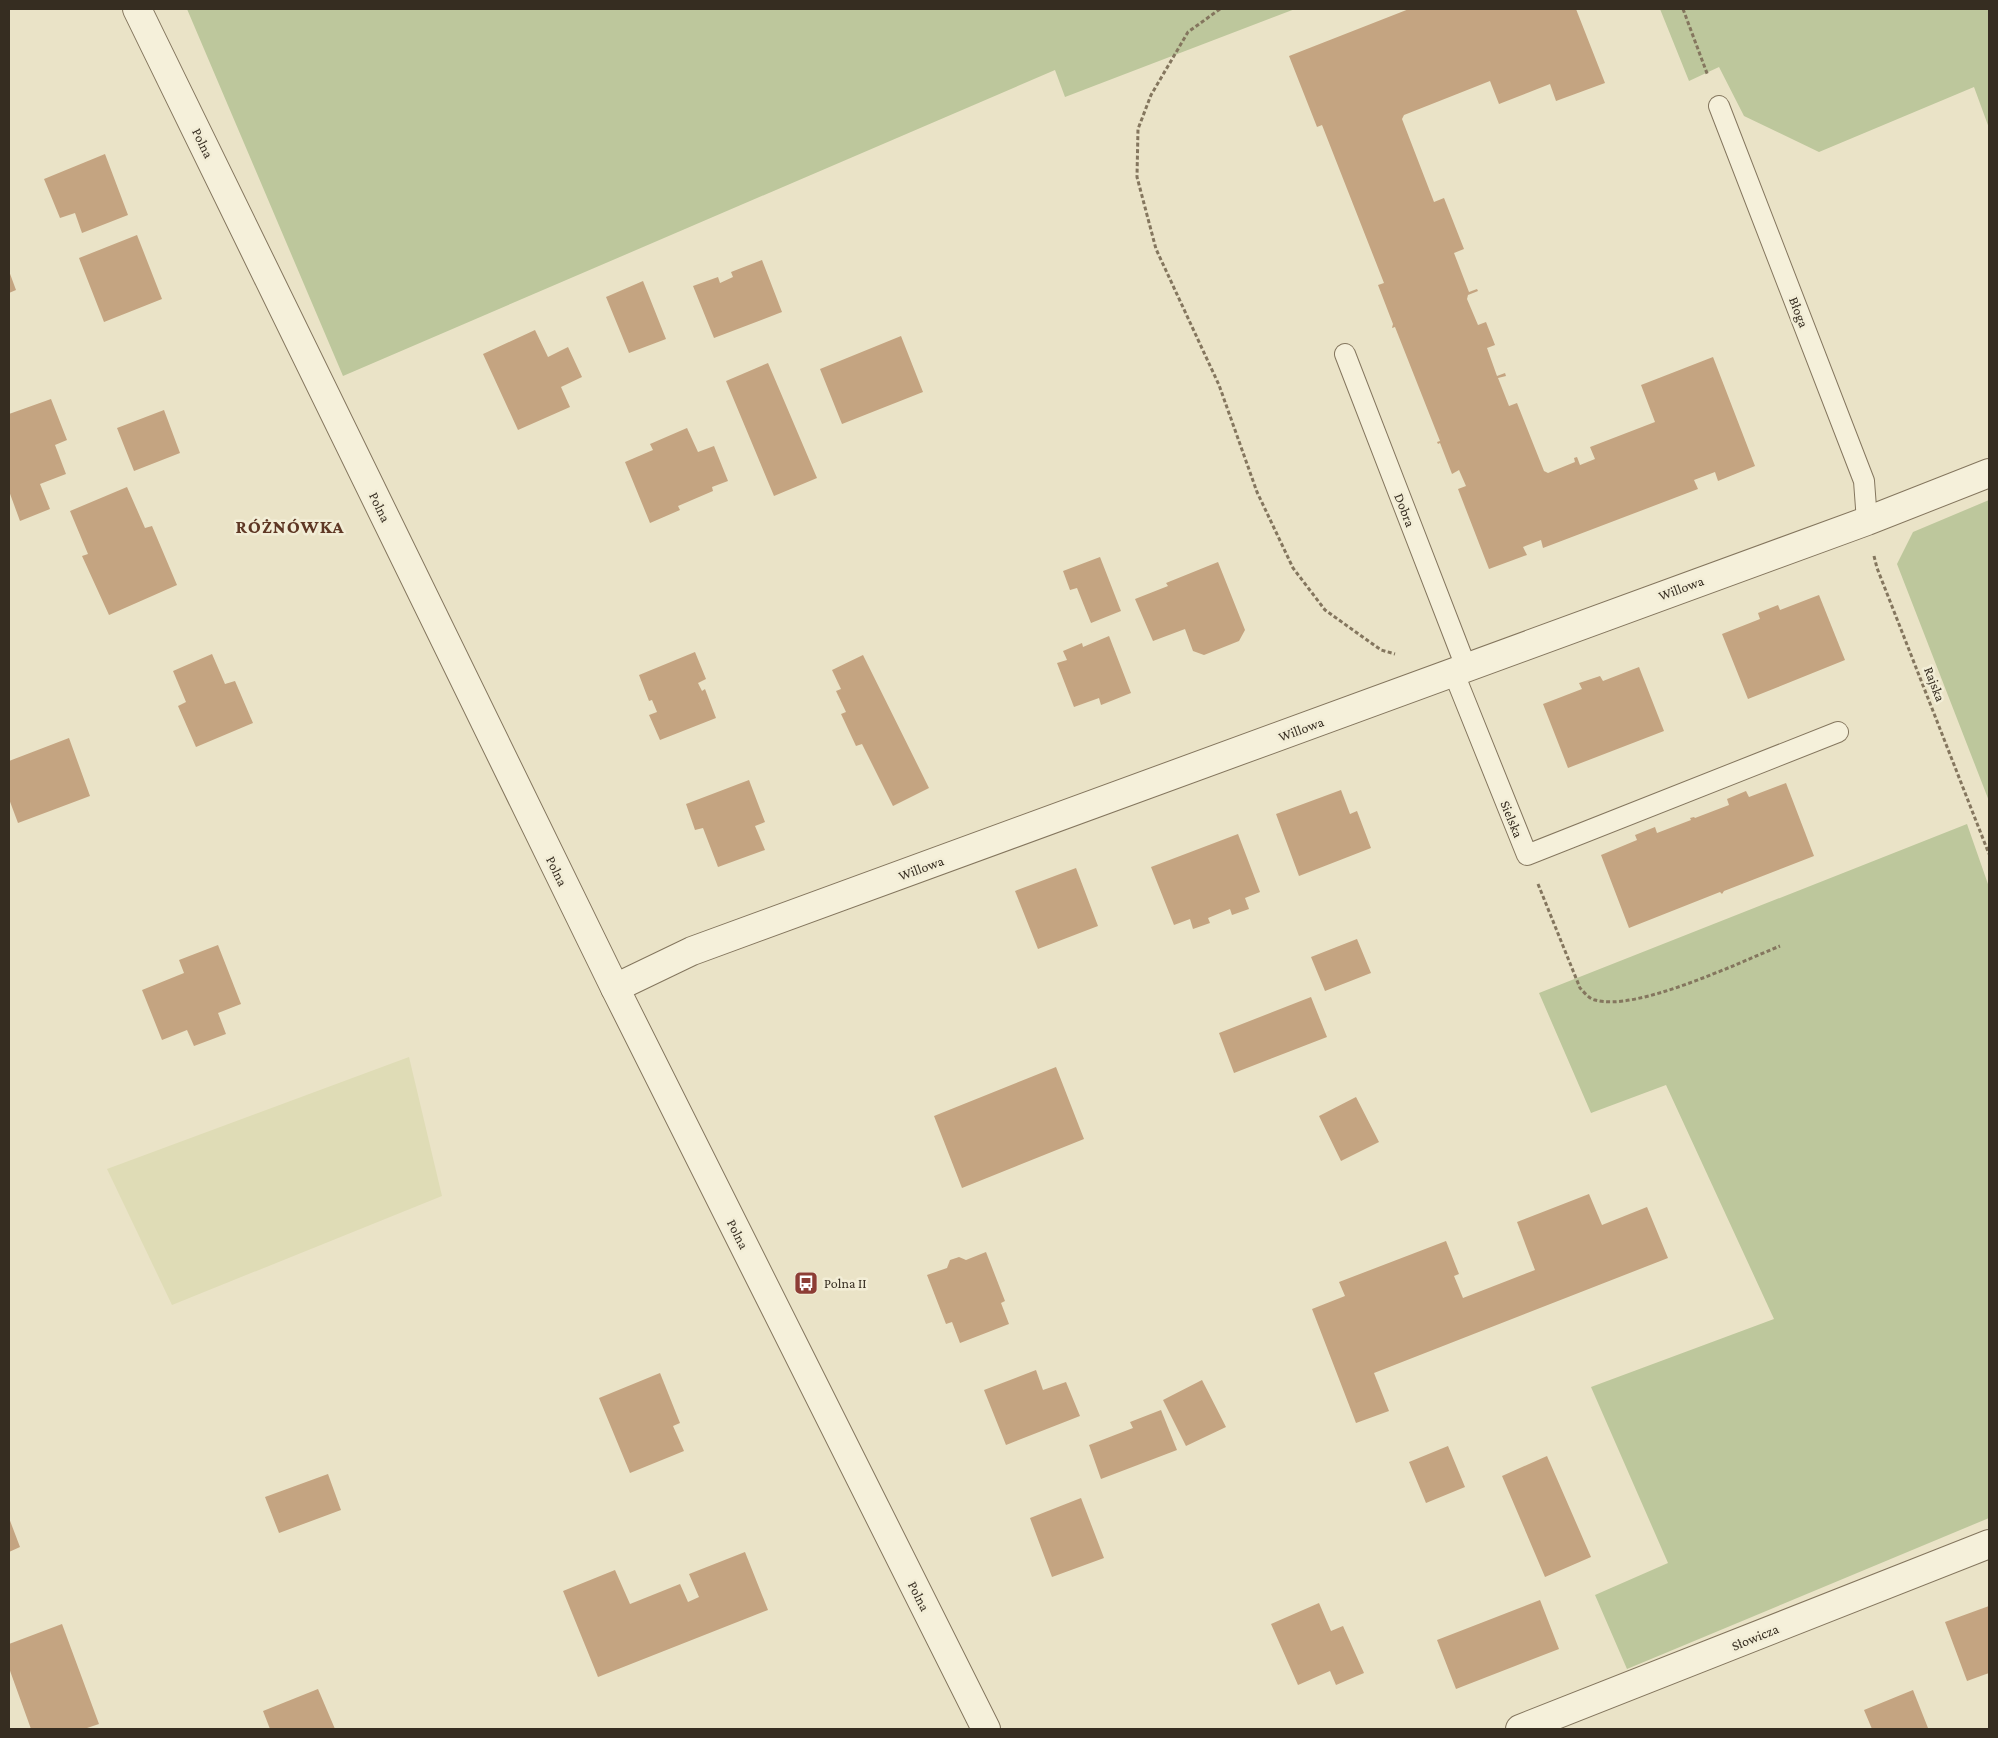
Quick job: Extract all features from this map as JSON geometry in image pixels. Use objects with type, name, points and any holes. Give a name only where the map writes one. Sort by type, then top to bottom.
[{"type":"street","name":"Polna","points":[[137,9],[615,988],[986,1729]]},
{"type":"street","name":"Willowa","points":[[615,988],[692,952],[1459,669],[1867,521],[1989,473]]},
{"type":"street","name":"Słowicza","points":[[1520,1729],[1989,1544]]},
{"type":"lane","name":"Błoga","points":[[1719,106],[1864,482],[1867,521]]},
{"type":"lane","name":"Dobra","points":[[1345,354],[1459,669]]},
{"type":"lane","name":"Sielska","points":[[1459,669],[1527,856]]},
{"type":"lane","points":[[1527,856],[1838,732]]},
{"type":"path","points":[[1220,9],[1188,32],[1151,95],[1138,129],[1137,176],[1156,249],[1219,385],[1257,492],[1293,568],[1324,610],[1381,650],[1399,655]]},
{"type":"path","points":[[1683,9],[1719,106]]},
{"type":"path","name":"Rajska","points":[[1867,521],[1877,568],[1989,854]]},
{"type":"path","name":"Sielska","points":[[1527,856],[1580,988],[1592,1000],[1610,1003],[1659,994],[1780,946]]},
{"type":"shaded area","points":[[409,1057],[442,1196],[172,1305],[107,1169]]},
{"type":"green space","points":[[187,9],[1295,9],[1065,97],[1055,70],[343,376]]},
{"type":"green space","points":[[1660,9],[1989,9],[1989,128],[1974,87],[1819,152],[1744,116],[1719,67],[1689,81]]},
{"type":"green space","points":[[1989,500],[1989,801],[1897,564],[1913,532]]},
{"type":"green space","points":[[1967,824],[1989,887],[1989,1518],[1627,1669],[1595,1595],[1668,1563],[1591,1387],[1774,1319],[1666,1085],[1591,1113],[1539,993]]},
{"type":"building","points":[[1409,9],[1576,9],[1605,83],[1556,101],[1550,84],[1499,104],[1490,81],[1404,115],[1402,119],[1434,202],[1444,198],[1464,249],[1454,253],[1469,292],[1477,289],[1478,291],[1468,295],[1467,299],[1478,325],[1486,322],[1495,345],[1487,348],[1497,376],[1505,373],[1506,376],[1498,378],[1509,406],[1517,403],[1544,471],[1548,473],[1575,462],[1574,458],[1577,457],[1580,465],[1595,459],[1590,447],[1655,422],[1641,385],[1713,357],[1755,466],[1718,481],[1715,472],[1694,480],[1698,489],[1543,548],[1541,540],[1523,547],[1527,555],[1489,569],[1458,489],[1466,486],[1459,470],[1452,474],[1440,443],[1438,444],[1437,442],[1440,441],[1395,327],[1392,328],[1393,324],[1378,285],[1384,283],[1322,125],[1317,127],[1289,56]]},
{"type":"building","points":[[105,154],[128,215],[82,233],[75,213],[60,218],[44,179]]},
{"type":"building","points":[[137,235],[162,299],[104,322],[79,258]]},
{"type":"building","points":[[762,260],[782,312],[714,338],[693,286],[718,277],[720,283],[733,277],[731,272]]},
{"type":"building","points":[[9,271],[16,290],[9,293]]},
{"type":"building","points":[[643,281],[666,339],[629,353],[606,297]]},
{"type":"building","points":[[535,330],[548,357],[568,347],[582,377],[561,387],[570,407],[518,430],[483,354]]},
{"type":"building","points":[[901,336],[923,392],[842,424],[820,369]]},
{"type":"building","points":[[768,363],[817,478],[774,496],[726,381]]},
{"type":"building","points":[[51,399],[67,440],[55,445],[66,474],[40,484],[50,509],[20,521],[9,491],[9,414]]},
{"type":"building","points":[[164,410],[180,453],[134,471],[117,428]]},
{"type":"building","points":[[687,428],[698,452],[714,446],[728,481],[712,487],[713,491],[678,506],[680,510],[650,523],[625,462],[653,450],[650,444]]},
{"type":"building","points":[[127,487],[145,528],[152,526],[177,585],[109,615],[82,556],[88,554],[70,511]]},
{"type":"building","points":[[1100,557],[1121,611],[1091,623],[1077,588],[1070,590],[1063,571]]},
{"type":"building","points":[[1218,562],[1245,630],[1239,641],[1204,655],[1193,651],[1185,629],[1153,641],[1135,599],[1168,586],[1166,583]]},
{"type":"building","points":[[1819,595],[1845,660],[1748,699],[1722,634],[1760,619],[1758,613],[1778,605],[1780,610]]},
{"type":"building","points":[[1109,636],[1131,693],[1101,705],[1099,698],[1074,707],[1057,663],[1067,660],[1063,651],[1082,643],[1083,647]]},
{"type":"building","points":[[695,652],[706,679],[698,683],[702,691],[705,689],[716,718],[660,740],[649,715],[657,712],[652,700],[649,701],[639,675]]},
{"type":"building","points":[[212,654],[225,684],[235,681],[253,723],[196,747],[178,706],[186,702],[173,671]]},
{"type":"building","points":[[863,655],[929,788],[893,806],[862,744],[856,746],[841,714],[846,712],[836,691],[841,689],[832,670]]},
{"type":"building","points":[[1639,667],[1664,731],[1568,768],[1543,704],[1582,689],[1579,683],[1600,676],[1603,681]]},
{"type":"building","points":[[69,738],[90,796],[18,823],[9,799],[9,761]]},
{"type":"building","points":[[749,780],[765,822],[755,826],[765,850],[718,867],[703,828],[695,830],[686,804]]},
{"type":"building","points":[[1786,783],[1814,856],[1724,891],[1722,894],[1720,892],[1629,928],[1601,855],[1637,840],[1635,835],[1655,827],[1657,833],[1691,820],[1690,818],[1695,818],[1729,805],[1727,799],[1746,791],[1749,797]]},
{"type":"building","points":[[1341,790],[1350,814],[1357,811],[1371,848],[1299,876],[1276,814]]},
{"type":"building","points":[[1238,834],[1260,892],[1245,898],[1249,909],[1232,915],[1230,909],[1208,918],[1210,923],[1193,929],[1190,919],[1174,925],[1151,867]]},
{"type":"building","points":[[1076,868],[1098,926],[1038,949],[1015,891]]},
{"type":"building","points":[[1357,939],[1371,973],[1325,991],[1311,957]]},
{"type":"building","points":[[218,945],[241,1004],[218,1013],[226,1034],[194,1046],[187,1030],[162,1040],[142,990],[184,973],[179,960]]},
{"type":"building","points":[[1311,997],[1327,1037],[1234,1073],[1219,1033]]},
{"type":"building","points":[[1056,1067],[1084,1139],[962,1188],[934,1116]]},
{"type":"building","points":[[1356,1097],[1379,1142],[1341,1161],[1319,1116]]},
{"type":"building","points":[[1589,1194],[1602,1225],[1647,1207],[1668,1258],[1374,1373],[1389,1411],[1356,1423],[1312,1309],[1345,1296],[1339,1282],[1446,1241],[1459,1274],[1454,1276],[1463,1298],[1535,1270],[1517,1222]]},
{"type":"building","points":[[986,1252],[1005,1301],[1001,1303],[1009,1324],[960,1343],[952,1322],[946,1324],[927,1275],[947,1268],[950,1260],[959,1257],[966,1260]]},
{"type":"building","points":[[1036,1370],[1043,1390],[1066,1382],[1080,1416],[1006,1445],[984,1390]]},
{"type":"building","points":[[660,1373],[680,1423],[673,1426],[684,1451],[630,1473],[599,1398]]},
{"type":"building","points":[[1202,1380],[1226,1427],[1186,1446],[1163,1400]]},
{"type":"building","points":[[1161,1410],[1177,1450],[1101,1479],[1089,1445],[1133,1428],[1130,1422]]},
{"type":"building","points":[[1448,1446],[1465,1487],[1426,1503],[1409,1462]]},
{"type":"building","points":[[1547,1456],[1591,1557],[1545,1577],[1502,1476]]},
{"type":"building","points":[[328,1474],[341,1510],[279,1533],[265,1497]]},
{"type":"building","points":[[1081,1498],[1104,1558],[1052,1577],[1030,1518]]},
{"type":"building","points":[[9,1518],[20,1547],[9,1552]]},
{"type":"building","points":[[745,1552],[768,1610],[598,1677],[563,1591],[615,1570],[630,1604],[680,1584],[688,1602],[699,1597],[689,1574]]},
{"type":"building","points":[[1540,1600],[1559,1649],[1456,1689],[1437,1640]]},
{"type":"building","points":[[1319,1603],[1331,1631],[1343,1626],[1364,1673],[1336,1685],[1330,1671],[1298,1685],[1271,1624]]},
{"type":"building","points":[[1989,1606],[1989,1673],[1967,1681],[1945,1622]]},
{"type":"building","points":[[62,1624],[99,1724],[84,1729],[31,1729],[9,1668],[9,1644]]},
{"type":"building","points":[[318,1689],[335,1729],[270,1729],[263,1711]]},
{"type":"building","points":[[1913,1690],[1928,1728],[1872,1729],[1864,1710]]},
{"type":"place","name":"Polna II","points":[[806,1283]]},
{"type":"district","name":"RÓŻNÓWKA","points":[[290,526]]}]
